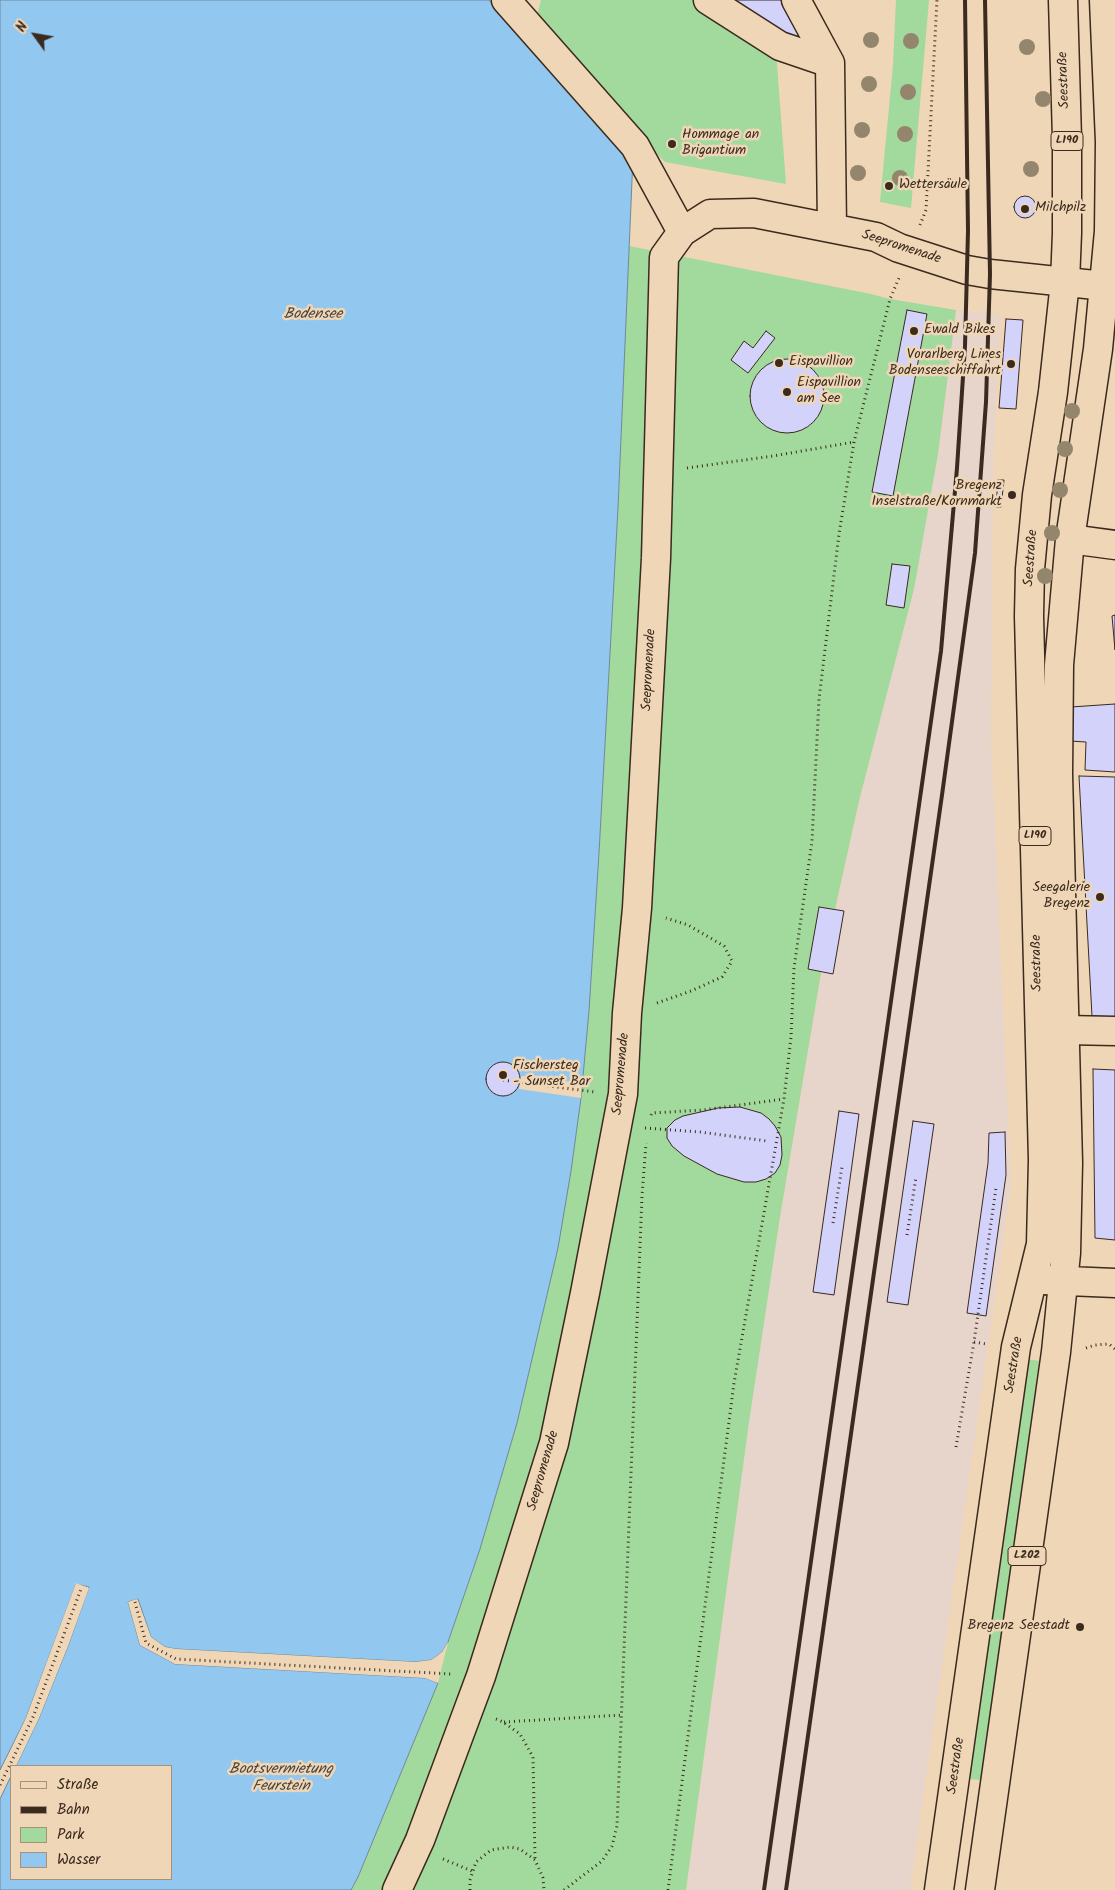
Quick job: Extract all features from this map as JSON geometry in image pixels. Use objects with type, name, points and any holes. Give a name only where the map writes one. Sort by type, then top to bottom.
[{"type":"main road","points":[[506,0],[530,11],[635,146],[682,232]]},
{"type":"main road","points":[[708,0],[780,46],[830,63]]},
{"type":"main road","points":[[796,0],[830,63],[832,228]]},
{"type":"main road","name":"Seestraße","points":[[939,1890],[1016,1347],[1041,1244],[1043,1160],[1029,616],[1030,570],[1037,495],[1053,392],[1067,233],[1067,139],[1063,0]]},
{"type":"main road","name":"Seestraße","points":[[980,1890],[1056,1352],[1066,1253],[1068,1163],[1058,774],[1059,665],[1070,539],[1110,287],[1110,142],[1104,0]]},
{"type":"main road","name":"Seepromenade","points":[[397,1890],[420,1840],[481,1676],[554,1443],[623,1094],[627,1013],[637,908],[656,558],[664,257],[682,232],[710,214],[754,213],[876,237],[910,252],[967,270],[1110,287]]},
{"type":"main road","points":[[1070,539],[1115,545]]},
{"type":"main road","points":[[1065,1030],[1115,1031]]},
{"type":"main road","points":[[1032,1280],[1115,1283]]},
{"type":"path","points":[[910,252],[926,210],[937,0]]},
{"type":"path","points":[[668,1890],[734,1382],[784,1099],[791,1037],[794,968],[812,841],[819,699],[839,534],[854,442],[890,299]]},
{"type":"path","points":[[659,469],[669,470],[773,456],[854,442]]},
{"type":"path","points":[[627,1013],[691,991],[722,977],[732,962],[724,946],[688,925],[637,908]]},
{"type":"path","points":[[503,1080],[623,1094]]},
{"type":"path","points":[[647,1129],[652,1113],[703,1110],[784,1099]]},
{"type":"path","points":[[618,1124],[647,1129],[700,1132],[767,1141]]},
{"type":"path","points":[[564,1890],[602,1861],[612,1846],[617,1826],[640,1225],[646,1138]]},
{"type":"path","points":[[833,1224],[842,1167]]},
{"type":"path","points":[[907,1235],[916,1177]]},
{"type":"path","points":[[956,1447],[974,1342],[996,1188]]},
{"type":"path","points":[[1109,1344],[1115,1345]]},
{"type":"path","points":[[0,1785],[33,1717],[81,1589]]},
{"type":"path","points":[[135,1602],[146,1643],[176,1659],[481,1676]]},
{"type":"path","points":[[469,1709],[503,1722],[520,1734],[533,1757],[535,1860],[543,1878],[544,1890]]},
{"type":"path","points":[[503,1722],[622,1715]]},
{"type":"path","points":[[470,1890],[470,1880],[476,1862],[491,1850],[510,1847],[528,1854],[535,1860]]},
{"type":"shaded area","points":[[956,310],[1000,315],[993,466],[991,738],[1011,1185],[910,1890],[686,1890],[749,1422],[780,1217],[821,973],[938,454]]},
{"type":"green space","points":[[541,0],[693,0],[776,51],[786,184],[665,162],[636,133],[536,19]]},
{"type":"green space","points":[[896,0],[929,0],[911,208],[880,202],[893,65]]},
{"type":"green space","points":[[629,246],[890,299],[956,310],[938,454],[914,589],[859,801],[821,973],[780,1217],[749,1422],[686,1890],[351,1890],[438,1683],[448,1642],[480,1549],[571,1171],[581,1098],[589,1011],[599,853],[618,508]]},
{"type":"green space","points":[[1027,1359],[1039,1361],[981,1780],[969,1779]]},
{"type":"water","name":"Bodensee","points":[[0,0],[489,0],[633,157],[618,508],[589,1011],[581,1098],[558,1248],[517,1423],[480,1549],[448,1642],[442,1652],[431,1660],[416,1662],[165,1647],[151,1637],[138,1599],[128,1602],[140,1645],[175,1664],[426,1678],[438,1683],[351,1890],[0,1890],[0,1799],[10,1778],[10,1880],[172,1880],[172,1765],[16,1765],[39,1718],[89,1587],[76,1584],[26,1718],[0,1770]]},
{"type":"pier","points":[[521,1076],[582,1083],[581,1098],[519,1089]]},
{"type":"pier","points":[[76,1583],[89,1588],[39,1718],[16,1765],[13,1765],[37,1717],[66,1646],[86,1589],[78,1587],[28,1719],[0,1773],[26,1718]]},
{"type":"pier","points":[[137,1599],[151,1637],[165,1647],[176,1649],[416,1662],[431,1660],[442,1652],[448,1642],[446,1651],[438,1658],[432,1662],[416,1665],[175,1652],[164,1649],[149,1639],[136,1602],[131,1603],[142,1643],[175,1661],[426,1675],[438,1681],[438,1683],[425,1678],[175,1664],[140,1645],[128,1602]]},
{"type":"building","points":[[732,0],[785,0],[810,42],[762,23]]},
{"type":"building","name":"Milchpilz","points":[[1025,196],[1033,199],[1036,207],[1033,215],[1025,218],[1017,215],[1014,207],[1017,199]]},
{"type":"building","points":[[907,310],[927,314],[893,496],[872,492]]},
{"type":"building","name":"Vorarlberg Lines Bodenseeschiffahrt","points":[[1006,319],[1023,320],[1016,409],[999,408]]},
{"type":"building","points":[[766,331],[775,338],[748,373],[731,360],[744,341],[753,348]]},
{"type":"building","name":"Eispavillion am See","points":[[787,359],[808,365],[818,375],[824,396],[818,417],[808,427],[787,433],[766,427],[756,417],[750,396],[756,375],[766,365]]},
{"type":"building","points":[[998,480],[1004,480],[1001,507],[996,507]]},
{"type":"building","points":[[892,564],[910,566],[904,608],[886,605]]},
{"type":"building","points":[[1115,615],[1115,650],[1112,616]]},
{"type":"building","points":[[1115,704],[1115,772],[1085,770],[1086,742],[1070,741],[1071,707]]},
{"type":"building","name":"Seegalerie Bregenz","points":[[1079,776],[1115,777],[1115,1017],[1092,1016]]},
{"type":"building","points":[[819,907],[844,911],[833,974],[808,969]]},
{"type":"building","points":[[503,1062],[510,1063],[515,1067],[519,1072],[519,1086],[515,1091],[510,1095],[503,1096],[496,1095],[491,1091],[487,1086],[486,1079],[487,1072],[491,1067],[496,1063]]},
{"type":"building","points":[[1093,1069],[1115,1070],[1115,1240],[1095,1238]]},
{"type":"building","points":[[740,1107],[761,1113],[775,1126],[781,1137],[782,1155],[780,1165],[775,1173],[766,1179],[756,1182],[744,1182],[717,1174],[684,1156],[672,1146],[667,1138],[667,1128],[675,1120],[683,1116],[718,1108]]},
{"type":"building","points":[[839,1111],[859,1114],[834,1295],[813,1292]]},
{"type":"building","points":[[913,1121],[934,1124],[908,1305],[887,1302]]},
{"type":"building","points":[[1005,1132],[1006,1175],[986,1316],[967,1313],[988,1163],[989,1133]]},
{"type":"railway","points":[[764,1890],[941,651],[957,468],[965,346],[968,231],[965,0]]},
{"type":"railway","points":[[786,1890],[975,553],[986,402],[990,274],[985,0]]},
{"type":"place","name":"Hommage an Brigantium","points":[[672,144]]},
{"type":"place","name":"Wettersäule","points":[[889,186]]},
{"type":"place","name":"Milchpilz","points":[[1025,209]]},
{"type":"place","name":"Ewald Bikes","points":[[914,331]]},
{"type":"place","name":"Eispavillion","points":[[779,363]]},
{"type":"place","name":"Vorarlberg Lines Bodenseeschiffahrt","points":[[1011,364]]},
{"type":"place","name":"Eispavillion am See","points":[[787,392]]},
{"type":"place","name":"Bregenz Inselstraße/Kornmarkt","points":[[1012,495]]},
{"type":"place","name":"Seegalerie Bregenz","points":[[1100,897]]},
{"type":"place","name":"Fischersteg - Sunset Bar","points":[[503,1075]]},
{"type":"place","name":"Bregenz Seestadt","points":[[1080,1627]]},
{"type":"water label","name":"Bootsvermietung Feurstein","points":[[281,1778]]}]
